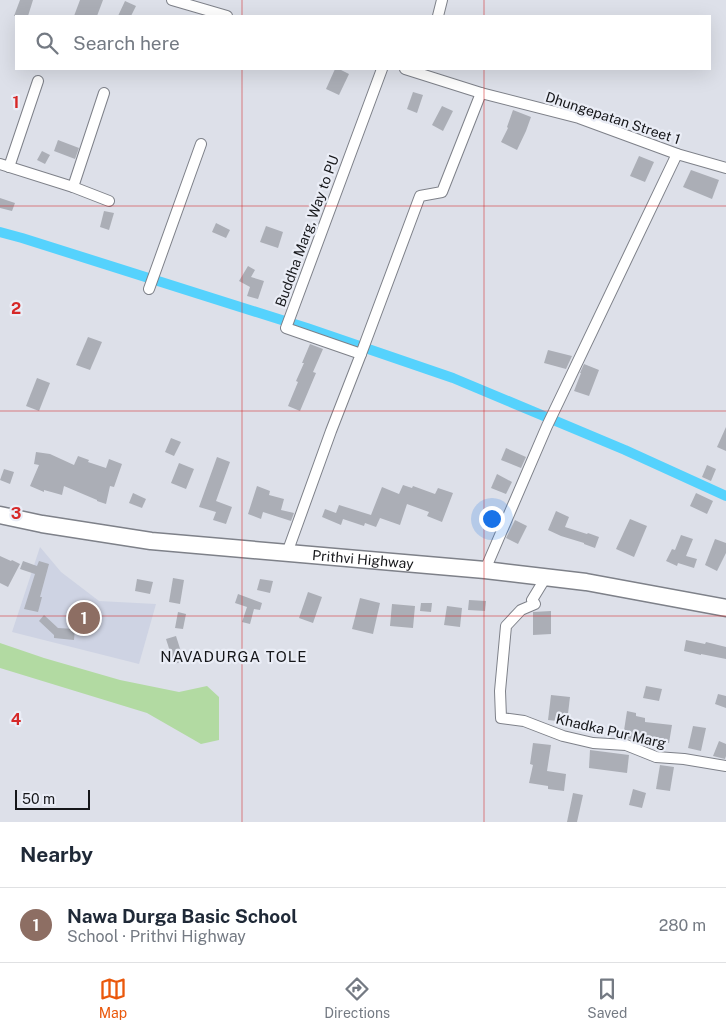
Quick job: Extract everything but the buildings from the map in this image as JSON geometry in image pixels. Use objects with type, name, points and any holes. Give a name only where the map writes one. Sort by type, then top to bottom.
[{"type":"highway","name":"Prithvi Highway","points":[[0,515],[151,542],[485,570],[586,582],[726,608]]},
{"type":"street","points":[[172,0],[224,15]]},
{"type":"street","points":[[438,15],[442,0]]},
{"type":"street","name":"Buddha Marg, Way to PU","points":[[361,354],[286,328],[382,70]]},
{"type":"street","name":"Dhungepatan Street 1","points":[[423,71],[481,93],[579,118],[677,154],[726,168]]},
{"type":"street","points":[[38,81],[3,168],[73,187],[109,201]]},
{"type":"street","points":[[73,187],[104,93]]},
{"type":"street","points":[[287,553],[420,196],[442,192],[481,93]]},
{"type":"street","points":[[149,288],[201,144]]},
{"type":"street","points":[[485,570],[547,426],[677,154]]},
{"type":"street","name":"Khadka Pur Marg","points":[[546,577],[532,600],[535,604],[521,610],[506,626],[500,691],[501,718],[524,721],[563,736],[593,743],[626,745],[656,757],[684,759],[726,766]]},
{"type":"shaded area","points":[[40,547],[61,572],[99,601],[156,604],[139,664],[12,632]]},
{"type":"green space","points":[[0,643],[120,680],[179,692],[207,686],[219,697],[219,740],[201,744],[147,713],[0,668]]},
{"type":"waterway","points":[[0,232],[307,328],[453,378],[625,450],[726,496]]},
{"type":"place","name":"Nawa Durga Basic School","points":[[84,618]]},
{"type":"district","name":"NAVADURGA TOLE","points":[[234,656]]}]
